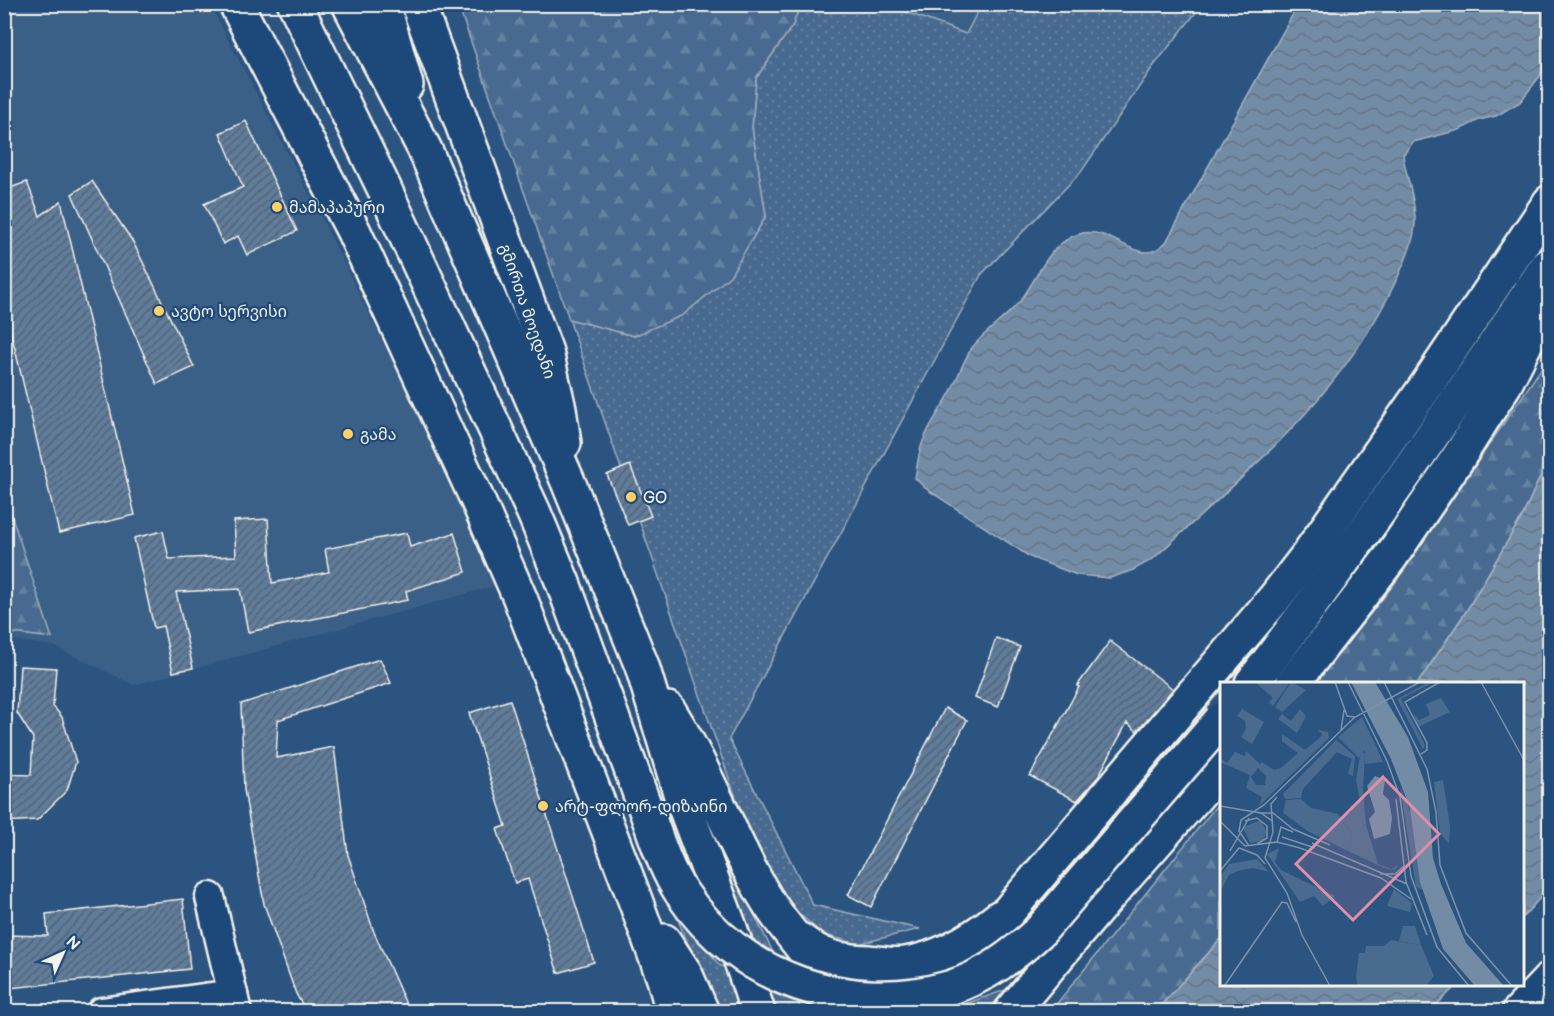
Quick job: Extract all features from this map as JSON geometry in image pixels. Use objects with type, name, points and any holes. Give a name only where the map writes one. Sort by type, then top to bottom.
[{"type":"main road","points":[[236,4],[354,231],[520,598],[631,889],[664,979],[673,1011]]},
{"type":"main road","points":[[295,4],[384,188],[534,513],[563,583],[670,873],[692,908],[715,933],[747,959],[790,982],[841,996],[887,999],[911,997],[951,988],[1000,964],[1041,930],[1220,721]]},
{"type":"main road","name":"გმირთა მოედანი","points":[[349,4],[425,150],[568,484]]},
{"type":"main road","name":"გმირთა მოედანი","points":[[383,4],[425,150]]},
{"type":"main road","name":"გმირთა მოედანი","points":[[418,4],[546,352],[560,409],[568,484]]},
{"type":"main road","points":[[384,188],[477,499]]},
{"type":"main road","points":[[928,1011],[1013,906],[1274,599],[1308,555],[1472,321],[1550,202]]},
{"type":"main road","points":[[354,231],[534,513]]},
{"type":"main road","points":[[1253,682],[1390,496],[1550,261]]},
{"type":"main road","points":[[1294,682],[1390,558],[1499,394],[1530,334],[1550,269]]},
{"type":"main road","points":[[568,484],[642,666],[682,800],[729,925],[758,1011]]},
{"type":"main road","points":[[642,666],[692,749],[739,849],[767,900],[827,982],[838,1011]]},
{"type":"main road","points":[[1011,1011],[1220,769]]},
{"type":"main road","points":[[631,889],[685,973],[702,1011]]},
{"type":"main road","points":[[789,931],[813,951],[836,960],[905,964],[948,951],[982,932],[1013,906]]},
{"type":"main road","points":[[1519,1011],[1550,979]]},
{"type":"street","points":[[101,1011],[235,1003],[210,897]]},
{"type":"street","points":[[1549,1011],[1550,1006]]},
{"type":"shaded area","points":[[4,5],[210,5],[321,217],[502,584],[134,685],[54,646],[5,639]]},
{"type":"shaded area","points":[[887,5],[981,5],[966,34]]},
{"type":"green space","points":[[1125,4],[1133,7],[1134,4],[1202,5],[1152,68],[1081,172],[981,275],[729,739],[813,905],[920,929],[858,944],[822,934],[783,899],[746,827],[569,319],[634,336],[766,216],[752,128],[756,78],[793,25],[800,5],[887,5],[966,34],[981,5]]},
{"type":"green space","points":[[458,5],[800,5],[793,25],[756,78],[752,128],[766,216],[730,276],[683,315],[634,336],[569,319]]},
{"type":"green space","points":[[1549,357],[1549,457],[1523,515],[1467,610],[1419,682],[1316,682],[1395,583]]},
{"type":"green space","points":[[5,496],[52,638],[5,632]]},
{"type":"green space","points":[[1220,801],[1220,940],[1156,1011],[1050,1012]]},
{"type":"green space","points":[[717,839],[801,1011],[716,1011],[668,896],[719,965],[766,987]]},
{"type":"green space","points":[[1005,990],[988,1011],[951,1011],[954,1008]]},
{"type":"water","points":[[1298,5],[1549,5],[1549,54],[1540,76],[1520,102],[1496,116],[1479,120],[1459,130],[1413,142],[1403,155],[1414,205],[1415,222],[1411,245],[1395,283],[1373,324],[1347,362],[1319,398],[1256,464],[1153,559],[1133,570],[1110,578],[1077,575],[1030,557],[925,488],[915,478],[920,451],[927,432],[951,391],[971,349],[1020,301],[1051,253],[1059,245],[1079,234],[1092,233],[1104,235],[1136,250],[1146,252],[1156,250],[1166,242]]},
{"type":"water","points":[[1549,457],[1549,888],[1524,916],[1524,682],[1419,682],[1467,610],[1523,515]]},
{"type":"water","points":[[1220,940],[1220,986],[1456,986],[1430,1011],[1156,1011]]},
{"type":"building","points":[[246,121],[297,231],[247,255],[238,236],[223,244],[204,204],[243,187],[220,133]]},
{"type":"building","points":[[92,181],[133,242],[194,367],[157,384],[72,194]]},
{"type":"building","points":[[27,182],[40,216],[61,201],[135,515],[59,533],[4,303],[4,190]]},
{"type":"building","points":[[630,465],[651,516],[628,525],[607,475]]},
{"type":"building","points":[[268,519],[272,583],[329,572],[325,549],[407,533],[410,547],[454,533],[466,572],[406,591],[408,600],[248,632],[240,589],[176,592],[193,668],[173,672],[163,626],[154,628],[134,538],[163,531],[169,559],[236,556],[234,521]]},
{"type":"building","points":[[996,638],[1020,647],[998,707],[975,698]]},
{"type":"building","points":[[1110,641],[1173,689],[1137,731],[1127,723],[1098,777],[1077,801],[1030,776],[1079,687],[1077,686]]},
{"type":"building","points":[[380,659],[391,683],[278,720],[276,758],[334,747],[348,855],[374,932],[409,1011],[306,1011],[296,994],[264,904],[244,790],[241,704]]},
{"type":"building","points":[[20,666],[56,668],[53,706],[62,717],[76,762],[67,790],[37,820],[4,822],[4,774],[31,775],[33,738],[17,713]]},
{"type":"building","points":[[510,700],[594,962],[558,973],[528,879],[515,883],[497,829],[506,826],[469,713]]},
{"type":"building","points":[[945,708],[967,720],[871,907],[848,895]]},
{"type":"building","points":[[183,899],[190,969],[10,988],[4,985],[4,935],[48,936],[46,914]]},
{"type":"place","name":"მამაპაპური","points":[[277,207]]},
{"type":"place","name":"ავტო სერვისი","points":[[159,311]]},
{"type":"place","name":"გამა","points":[[348,434]]},
{"type":"place","name":"GO","points":[[631,497]]},
{"type":"place","name":"არტ-ფლორ-დიზაინი","points":[[543,806]]}]
